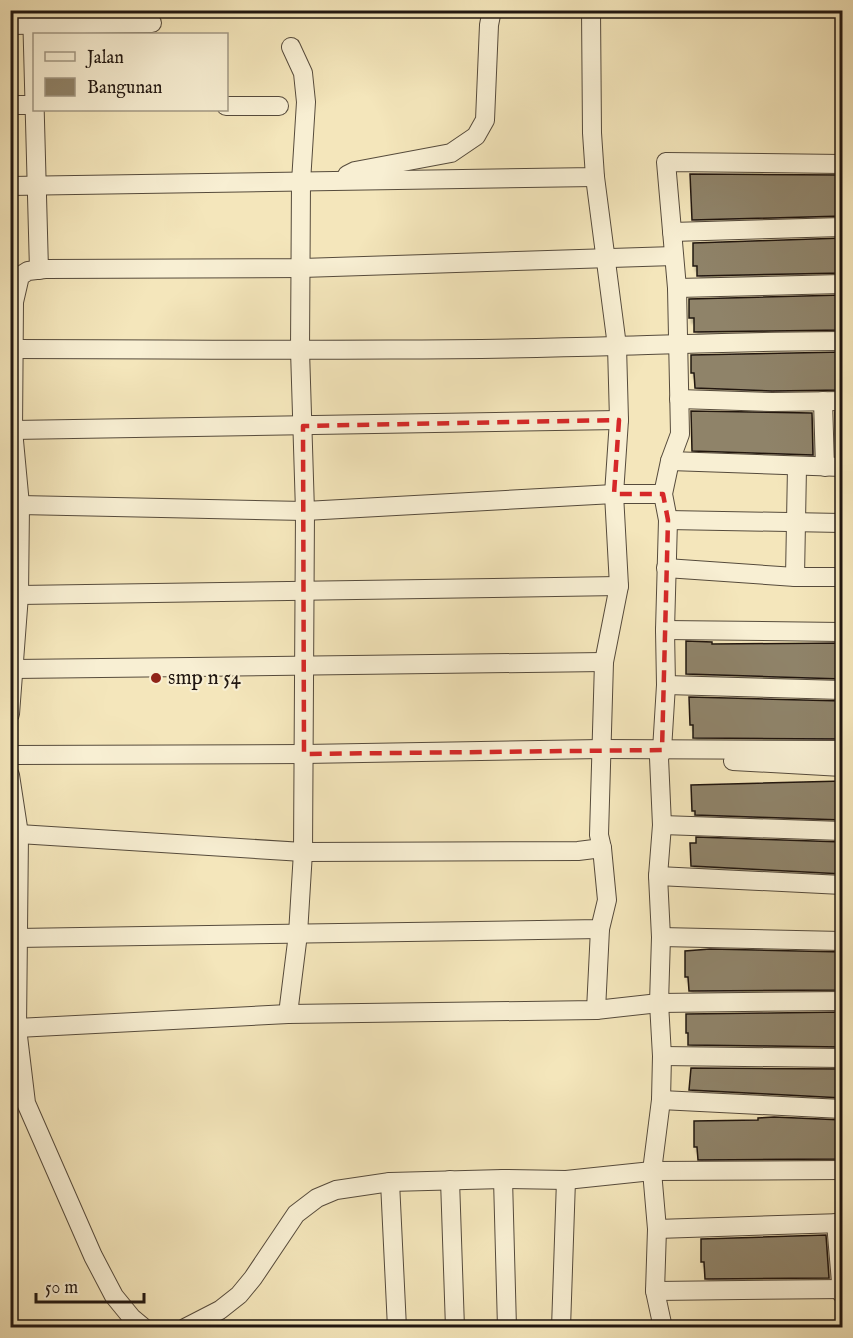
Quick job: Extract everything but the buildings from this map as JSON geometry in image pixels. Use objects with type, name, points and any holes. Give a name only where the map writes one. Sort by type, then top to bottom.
[{"type":"street","points":[[330,183],[355,171],[451,153],[476,136],[485,120],[489,25],[492,10]]},
{"type":"street","points":[[591,10],[592,133],[595,177],[617,346],[619,420],[614,494],[619,586],[604,662],[599,835],[608,900],[600,929],[596,1010]]},
{"type":"street","points":[[32,18],[33,62]]},
{"type":"street","points":[[10,25],[32,18],[152,23]]},
{"type":"street","points":[[288,1014],[298,934],[303,852],[305,511],[300,350],[301,182],[306,102],[303,73],[291,46]]},
{"type":"street","points":[[10,105],[33,105]]},
{"type":"street","points":[[228,106],[279,106]]},
{"type":"street","points":[[34,111],[39,270]]},
{"type":"street","points":[[663,1328],[655,1291],[657,1228],[652,1171],[661,1100],[662,1056],[659,1003],[661,937],[658,876],[662,825],[661,754],[666,685],[668,520],[663,494],[670,461],[680,434],[677,288],[666,162],[843,164]]},
{"type":"street","points":[[10,186],[330,183],[595,177]]},
{"type":"street","points":[[672,232],[843,226]]},
{"type":"street","points":[[10,714],[19,595],[13,430],[14,302],[20,276],[39,270],[302,268],[674,256]]},
{"type":"street","points":[[677,288],[843,284]]},
{"type":"street","points":[[14,349],[300,350],[843,341]]},
{"type":"street","points":[[679,399],[843,401]]},
{"type":"street","points":[[670,461],[834,467],[823,401]]},
{"type":"street","points":[[13,430],[619,420]]},
{"type":"street","points":[[795,577],[797,467]]},
{"type":"street","points":[[15,506],[305,511],[614,494],[663,494]]},
{"type":"street","points":[[668,520],[843,524]]},
{"type":"street","points":[[666,568],[795,577],[843,577]]},
{"type":"street","points":[[19,595],[619,586]]},
{"type":"street","points":[[665,630],[843,632]]},
{"type":"street","points":[[14,669],[604,662]]},
{"type":"street","points":[[666,685],[843,690]]},
{"type":"street","points":[[10,755],[304,754],[601,749],[843,767]]},
{"type":"street","points":[[661,754],[843,750]]},
{"type":"street","points":[[10,775],[19,834],[17,1028],[26,1103],[93,1256],[114,1296],[132,1318],[144,1328]]},
{"type":"street","points":[[662,825],[843,831]]},
{"type":"street","points":[[19,834],[303,852],[579,851],[602,848]]},
{"type":"street","points":[[658,876],[843,885]]},
{"type":"street","points":[[17,938],[600,929]]},
{"type":"street","points":[[661,937],[843,941]]},
{"type":"street","points":[[17,1028],[288,1014],[596,1010],[659,1003],[843,1001]]},
{"type":"street","points":[[662,1056],[843,1058]]},
{"type":"street","points":[[661,1100],[843,1109]]},
{"type":"street","points":[[186,1328],[220,1310],[239,1294],[253,1278],[296,1214],[308,1203],[336,1190],[390,1182],[566,1180],[652,1171],[843,1170]]},
{"type":"street","points":[[503,1179],[507,1328]]},
{"type":"street","points":[[450,1180],[455,1328]]},
{"type":"street","points":[[555,1327],[566,1180]]},
{"type":"street","points":[[390,1182],[398,1328]]},
{"type":"street","points":[[657,1228],[839,1223],[843,1294]]},
{"type":"street","points":[[655,1291],[842,1289]]},
{"type":"highlighted area","points":[[619,420],[614,494],[663,494],[668,520],[662,750],[304,754],[303,426]]},
{"type":"place","name":"smp n 54","points":[[156,678]]}]
